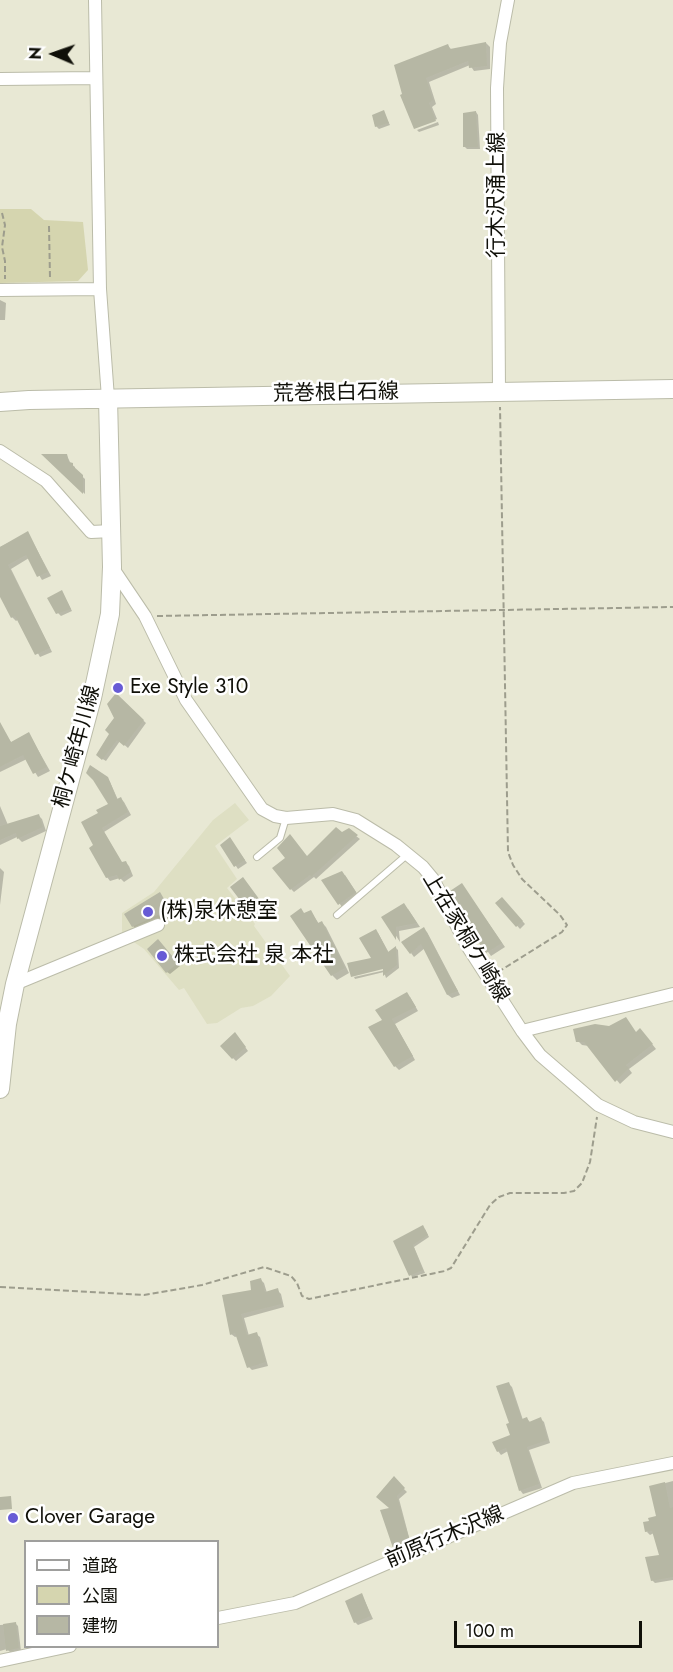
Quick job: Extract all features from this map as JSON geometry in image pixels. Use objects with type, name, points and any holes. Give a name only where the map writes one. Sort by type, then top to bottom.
[{"type":"street","points":[[95,0],[100,289],[108,398]]},
{"type":"street","name":"行木沢涌上線","points":[[499,392],[497,88],[500,43],[508,0]]},
{"type":"street","points":[[0,79],[96,78]]},
{"type":"street","points":[[3,290],[100,289]]},
{"type":"street","name":"荒巻根白石線","points":[[0,402],[108,398],[673,389]]},
{"type":"street","name":"桐ケ崎年川線","points":[[0,1089],[7,1024],[15,984],[102,660],[110,614],[112,531],[108,398]]},
{"type":"street","points":[[0,451],[46,481],[91,532],[112,531]]},
{"type":"street","name":"上在家桐ケ崎線","points":[[112,567],[146,616],[186,700],[262,809],[275,816],[286,818],[333,814],[356,820],[396,844],[433,879],[466,944],[540,1055],[598,1105],[634,1122],[673,1132]]},
{"type":"street","points":[[15,984],[158,925]]},
{"type":"street","points":[[522,1031],[673,994]]},
{"type":"street","name":"前原行木沢線","points":[[219,1618],[295,1603],[573,1483],[673,1463]]},
{"type":"street","points":[[0,1661],[65,1648]]},
{"type":"lane","points":[[256,857],[280,838],[286,818]]},
{"type":"lane","points":[[337,915],[408,854]]},
{"type":"path","points":[[2,213],[5,225],[2,252],[5,261],[3,290]]},
{"type":"path","points":[[49,226],[50,290]]},
{"type":"path","points":[[488,978],[562,932],[567,925],[560,915],[522,879],[508,852],[499,392]]},
{"type":"path","points":[[146,616],[673,607]]},
{"type":"path","points":[[0,1287],[144,1295],[202,1285],[264,1267],[291,1276],[297,1283],[302,1296],[309,1299],[445,1271],[451,1268],[490,1205],[499,1197],[510,1193],[564,1193],[574,1191],[582,1183],[590,1162],[598,1105]]},
{"type":"shaded area","points":[[235,803],[249,820],[215,846],[237,879],[227,888],[255,924],[254,926],[290,976],[271,996],[253,1006],[241,1008],[217,1023],[207,1024],[184,988],[179,990],[144,949],[122,934],[122,913],[154,892],[213,820]]},
{"type":"green space","points":[[0,209],[31,209],[44,220],[83,222],[88,270],[78,281],[0,283]]},
{"type":"building","points":[[486,42],[487,66],[469,68],[468,61],[426,78],[433,100],[429,103],[436,121],[414,129],[400,95],[402,94],[394,65],[448,44],[450,49]]},
{"type":"building","points":[[384,110],[389,123],[375,127],[372,115]]},
{"type":"building","points":[[476,111],[478,147],[463,147],[463,113]]},
{"type":"building","points":[[41,454],[67,454],[69,462],[73,463],[73,466],[83,475],[83,494]]},
{"type":"building","points":[[28,531],[48,572],[37,577],[26,555],[8,565],[50,648],[35,655],[15,616],[11,618],[0,597],[0,547]]},
{"type":"building","points":[[62,590],[71,609],[56,614],[47,598]]},
{"type":"building","points":[[116,693],[144,720],[124,746],[117,740],[102,760],[96,755],[109,734],[105,730],[114,718],[107,704]]},
{"type":"building","points":[[0,722],[11,742],[29,732],[47,767],[33,774],[23,755],[0,767]]},
{"type":"building","points":[[90,765],[108,777],[117,799],[121,797],[128,812],[102,828],[122,862],[126,861],[131,872],[119,880],[117,875],[106,878],[89,848],[93,845],[81,822],[98,813],[96,810],[108,804],[86,773]]},
{"type":"building","points":[[39,814],[43,827],[17,839],[16,833],[0,840],[0,826]]},
{"type":"building","points":[[336,827],[342,832],[349,828],[358,835],[311,877],[310,875],[290,890],[272,868],[285,858],[277,848],[290,834],[307,856]]},
{"type":"building","points":[[230,837],[245,860],[234,867],[220,845]]},
{"type":"building","points":[[342,871],[356,892],[338,905],[321,880]]},
{"type":"building","points":[[243,877],[265,907],[253,917],[230,887]]},
{"type":"building","points":[[462,883],[502,943],[486,953],[463,920],[466,917],[450,891]]},
{"type":"building","name":"(株)泉休憩室","points":[[160,892],[171,911],[132,927],[124,914]]},
{"type":"building","points":[[502,897],[523,921],[516,927],[495,903]]},
{"type":"building","points":[[404,903],[417,923],[396,927],[396,940],[381,917]]},
{"type":"building","points":[[301,908],[304,913],[311,910],[318,923],[322,921],[345,968],[331,976],[290,916]]},
{"type":"building","points":[[424,927],[458,991],[447,995],[421,944],[410,954],[401,942]]},
{"type":"building","points":[[376,929],[388,952],[396,946],[397,965],[383,976],[383,969],[351,977],[347,963],[371,958],[359,938]]},
{"type":"building","name":"株式会社 泉 本社","points":[[158,939],[178,963],[166,973],[147,949]]},
{"type":"building","points":[[407,992],[416,1007],[392,1019],[413,1056],[394,1067],[368,1027],[382,1020],[375,1010]]},
{"type":"building","points":[[626,1017],[636,1032],[640,1028],[653,1044],[626,1065],[629,1068],[615,1082],[584,1042],[576,1042],[573,1029],[595,1024],[609,1026]]},
{"type":"building","points":[[235,1032],[246,1047],[232,1059],[220,1046]]},
{"type":"building","points":[[423,1225],[428,1235],[413,1245],[423,1270],[409,1276],[393,1241]]},
{"type":"building","points":[[261,1278],[265,1292],[278,1288],[282,1304],[241,1314],[247,1335],[257,1332],[266,1362],[247,1368],[235,1333],[230,1335],[222,1295],[251,1290],[250,1281]]},
{"type":"building","points":[[509,1382],[522,1419],[527,1417],[529,1422],[541,1417],[548,1440],[527,1447],[539,1484],[519,1491],[506,1448],[497,1452],[492,1442],[510,1435],[506,1424],[509,1423],[496,1386]]},
{"type":"building","points":[[394,1476],[405,1488],[397,1496],[409,1538],[400,1541],[403,1548],[394,1551],[380,1510],[389,1508],[376,1497]]},
{"type":"building","points":[[665,1482],[670,1508],[673,1507],[673,1577],[651,1581],[645,1557],[659,1555],[652,1531],[645,1532],[643,1522],[656,1516],[649,1486]]},
{"type":"building","points":[[11,1496],[12,1509],[0,1510],[0,1497]]},
{"type":"building","points":[[362,1593],[371,1616],[354,1623],[345,1601]]},
{"type":"building","points":[[16,1622],[19,1648],[6,1651],[3,1624]]},
{"type":"place","name":"Exe Style 310","points":[[118,688]]},
{"type":"place","name":"(株)泉休憩室","points":[[148,912]]},
{"type":"place","name":"株式会社 泉 本社","points":[[162,956]]},
{"type":"place","name":"Clover Garage","points":[[13,1518]]}]
